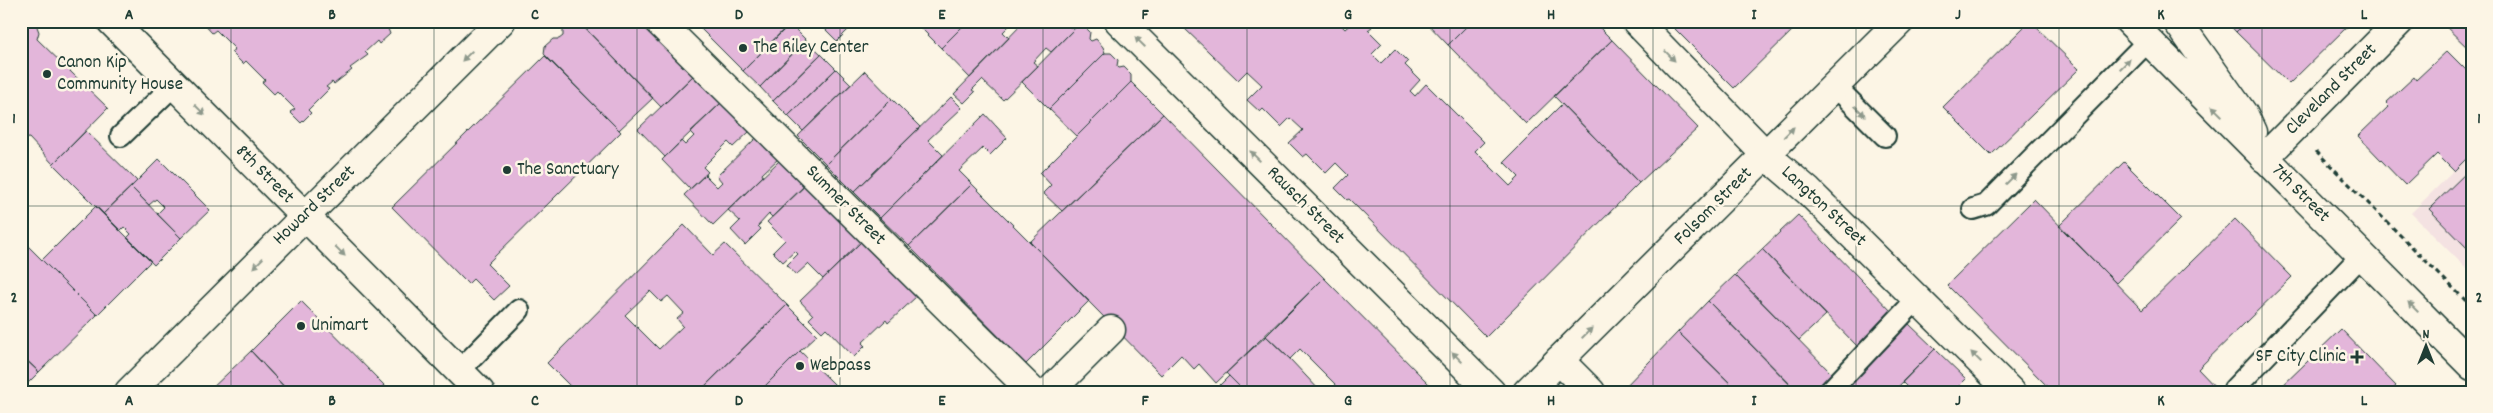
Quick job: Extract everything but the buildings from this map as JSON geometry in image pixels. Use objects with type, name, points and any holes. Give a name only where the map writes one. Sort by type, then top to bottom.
[{"type":"main road","name":"8th Street","points":[[111,21],[480,392]]},
{"type":"main road","name":"Howard Street","points":[[129,392],[501,21]]},
{"type":"main road","name":"Sumner Street","points":[[658,21],[1033,392]]},
{"type":"main road","name":"Rausch Street","points":[[1119,21],[1491,392]]},
{"type":"main road","name":"Langton Street","points":[[1636,21],[1766,155],[1808,191],[2011,392]]},
{"type":"main road","name":"Folsom Street","points":[[1527,392],[1900,21]]},
{"type":"main road","name":"7th Street","points":[[2129,21],[2472,366]]},
{"type":"main road","points":[[2177,21],[2244,115],[2264,158]]},
{"type":"main road","name":"Cleveland Street","points":[[2264,158],[2400,21]]},
{"type":"main road","points":[[1049,392],[1112,330]]},
{"type":"main road","points":[[1559,360],[1591,392]]},
{"type":"lane","points":[[1973,209],[1986,205],[2148,41]]},
{"type":"lane","points":[[122,136],[175,84]]},
{"type":"lane","points":[[1835,86],[1885,136]]},
{"type":"lane","points":[[2234,390],[2361,256]]},
{"type":"lane","points":[[1829,392],[1918,299]]},
{"type":"lane","points":[[459,371],[519,310]]},
{"type":"path","points":[[2309,144],[2472,307]]},
{"type":"shaded area","points":[[2472,153],[2472,274],[2411,213]]},
{"type":"place","name":"The Riley Center","points":[[743,48]]},
{"type":"place","name":"Canon Kip Community House","points":[[47,74]]},
{"type":"place","name":"The Sanctuary","points":[[507,170]]},
{"type":"place","name":"Unimart","points":[[301,326]]},
{"type":"place","name":"SF City Clinic","points":[[2357,357]]},
{"type":"place","name":"Webpass","points":[[800,366]]}]
